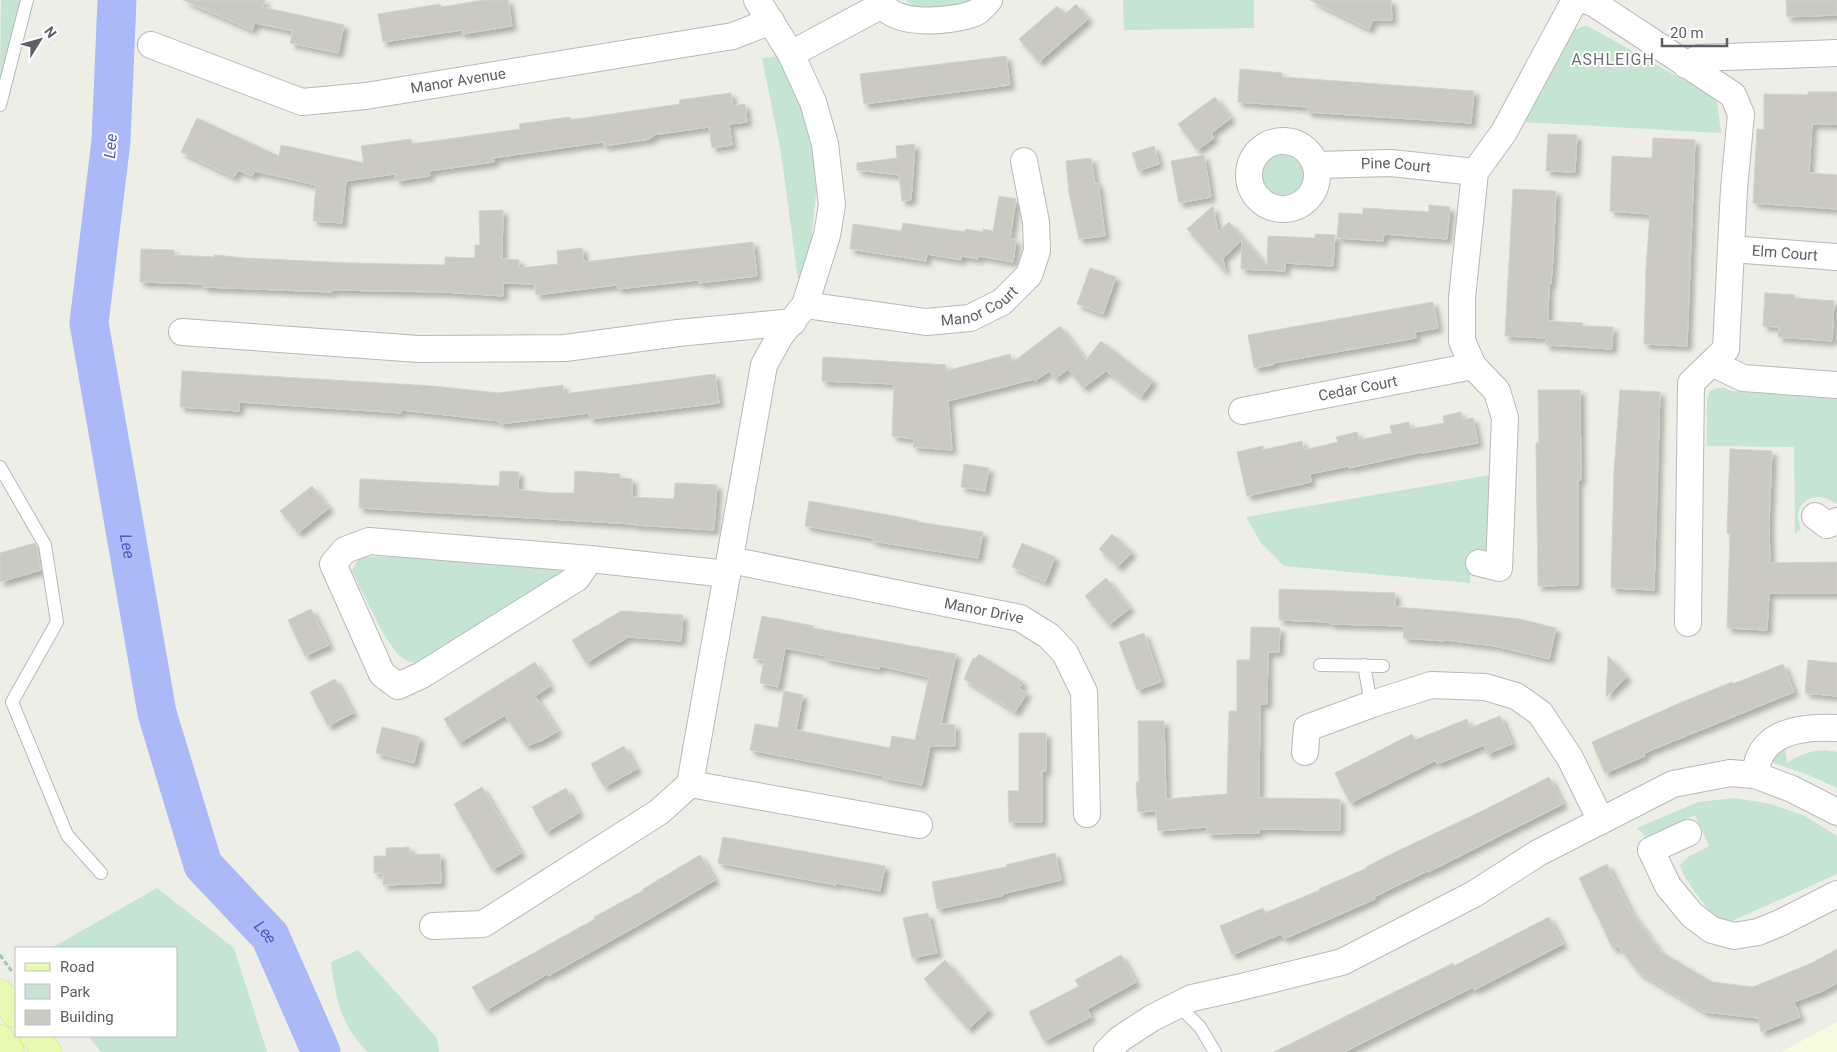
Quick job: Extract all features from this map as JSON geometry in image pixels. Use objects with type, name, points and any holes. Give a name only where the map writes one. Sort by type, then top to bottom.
[{"type":"main road","points":[[0,994],[15,1013]]},
{"type":"main road","points":[[35,1037],[47,1052]]},
{"type":"main road","points":[[0,1040],[10,1052]]},
{"type":"street","points":[[433,926],[484,924],[659,812],[690,784],[764,365],[780,336],[799,314],[827,235],[832,205],[825,144],[813,102],[791,54],[757,0]]},
{"type":"street","points":[[791,54],[881,2],[899,18],[934,22],[976,12],[990,0]]},
{"type":"street","points":[[1479,563],[1499,568],[1505,418],[1497,391],[1473,366],[1462,341],[1462,307],[1475,172],[1504,132],[1575,0]]},
{"type":"street","points":[[1585,0],[1595,4],[1733,95],[1741,114],[1726,349],[1691,382],[1688,623]]},
{"type":"street","name":"Manor Avenue","points":[[151,45],[302,102],[366,96],[733,36],[771,21]]},
{"type":"street","points":[[1686,65],[1699,58],[1837,53]]},
{"type":"street","name":"Manor Court","points":[[182,332],[419,349],[565,348],[799,314],[926,322],[970,318],[1002,302],[1029,275],[1037,251],[1036,222],[1024,160]]},
{"type":"street","name":"Pine Court","points":[[1316,165],[1391,163],[1475,172]]},
{"type":"street","name":"Elm Court","points":[[1731,249],[1837,257]]},
{"type":"street","points":[[1712,362],[1743,378],[1837,385]]},
{"type":"street","name":"Cedar Court","points":[[1242,410],[1473,366]]},
{"type":"street","name":"Manor Drive","points":[[590,559],[577,578],[422,675],[398,686],[382,674],[333,564],[345,550],[369,541],[590,559],[704,572],[728,567],[1020,618],[1049,636],[1064,653],[1084,692],[1087,814]]},
{"type":"street","points":[[1305,752],[1307,728],[1371,704],[1431,685],[1485,687],[1516,696],[1540,713],[1570,758],[1601,821]]},
{"type":"street","points":[[1756,775],[1756,763],[1767,745],[1788,731],[1816,726],[1837,728]]},
{"type":"street","points":[[1107,1052],[1120,1039],[1152,1018],[1192,998],[1342,962],[1474,894],[1538,853],[1673,784],[1730,773],[1756,775],[1792,789],[1837,812]]},
{"type":"street","points":[[690,784],[919,825]]},
{"type":"street","points":[[1688,833],[1651,850],[1668,886],[1692,915],[1712,930],[1734,936],[1758,932],[1837,894]]},
{"type":"lane","points":[[0,105],[27,0]]},
{"type":"lane","points":[[0,467],[45,545],[57,622],[12,702],[67,835],[101,873]]},
{"type":"lane","points":[[1320,665],[1383,666]]},
{"type":"lane","points":[[1364,665],[1371,704]]},
{"type":"lane","points":[[1178,1005],[1200,1027],[1215,1052]]},
{"type":"path","points":[[0,955],[15,976]]},
{"type":"shaded area","points":[[1837,1022],[1837,1052],[1781,1052]]},
{"type":"green space","points":[[1,0],[22,0],[0,85]]},
{"type":"green space","points":[[905,0],[978,0],[940,9],[930,9],[921,8]]},
{"type":"green space","points":[[1123,0],[1254,0],[1254,28],[1124,30]]},
{"type":"green space","points":[[1586,25],[1705,92],[1717,102],[1721,133],[1522,122],[1574,30]]},
{"type":"green space","points":[[779,56],[811,126],[817,185],[808,269],[798,279],[781,153],[762,58]]},
{"type":"green space","points":[[1279,153],[1287,153],[1299,159],[1305,175],[1299,191],[1287,197],[1279,197],[1267,191],[1261,179],[1261,171],[1267,159]]},
{"type":"green space","points":[[1717,388],[1731,391],[1837,399],[1837,504],[1822,497],[1809,499],[1802,505],[1798,513],[1801,529],[1795,534],[1794,447],[1707,446],[1707,400],[1710,391]]},
{"type":"green space","points":[[1490,475],[1487,553],[1471,555],[1470,583],[1284,566],[1261,543],[1246,517]]},
{"type":"green space","points":[[364,556],[546,563],[563,570],[562,576],[418,664],[400,656],[387,639],[368,604],[352,571],[358,559]]},
{"type":"green space","points":[[1785,749],[1787,763],[1811,752],[1824,750],[1837,752],[1837,788],[1811,776],[1768,761],[1772,753]]},
{"type":"green space","points":[[1735,798],[1771,804],[1805,816],[1837,836],[1837,874],[1732,921],[1717,917],[1695,893],[1680,865],[1688,857],[1709,846],[1695,815],[1646,837],[1637,828],[1698,802]]},
{"type":"green space","points":[[157,888],[234,948],[267,1052],[101,1052],[89,1037],[178,1037],[178,947],[53,947]]},
{"type":"green space","points":[[358,950],[437,1038],[439,1052],[368,1052],[351,1032],[341,1010],[331,962]]},
{"type":"building","points":[[183,0],[265,0],[262,7],[344,25],[338,53],[290,43],[293,31],[255,23],[252,30]]},
{"type":"building","points":[[484,0],[508,0],[512,26],[462,34],[462,30],[383,42],[378,14],[440,4],[441,7]]},
{"type":"building","points":[[1310,0],[1391,0],[1392,20],[1373,20],[1369,29]]},
{"type":"building","points":[[1786,0],[1837,0],[1837,15],[1787,17]]},
{"type":"building","points":[[1076,4],[1088,19],[1039,62],[1019,39],[1057,6],[1065,14]]},
{"type":"building","points":[[1006,56],[1010,85],[864,104],[860,74]]},
{"type":"building","points":[[1240,69],[1282,73],[1282,77],[1474,91],[1471,123],[1307,112],[1308,107],[1238,102]]},
{"type":"building","points":[[1808,92],[1837,92],[1837,124],[1812,124],[1809,173],[1837,175],[1837,209],[1753,203],[1757,129],[1764,130],[1764,94],[1808,95]]},
{"type":"building","points":[[731,93],[732,106],[745,104],[747,122],[729,124],[732,145],[712,148],[709,127],[653,135],[650,139],[604,146],[603,142],[493,158],[494,162],[429,171],[430,176],[396,181],[395,174],[346,181],[342,223],[313,221],[316,185],[255,171],[252,176],[238,170],[234,177],[181,152],[197,118],[279,156],[281,145],[364,163],[361,146],[411,139],[412,144],[520,129],[519,124],[570,117],[570,120],[680,104],[679,100]]},
{"type":"building","points":[[1215,97],[1231,118],[1211,133],[1214,138],[1197,150],[1178,124]]},
{"type":"building","points":[[1548,134],[1577,135],[1575,172],[1546,171]]},
{"type":"building","points":[[1653,138],[1695,140],[1687,346],[1644,344],[1650,214],[1610,211],[1612,156],[1652,158]]},
{"type":"building","points":[[915,144],[911,200],[902,201],[899,175],[857,170],[857,163],[897,158],[896,146]]},
{"type":"building","points":[[1154,146],[1159,164],[1138,171],[1132,153]]},
{"type":"building","points":[[1204,155],[1211,197],[1179,203],[1171,161]]},
{"type":"building","points":[[1091,158],[1095,184],[1098,183],[1105,236],[1079,239],[1069,193],[1066,161]]},
{"type":"building","points":[[1513,189],[1556,191],[1548,321],[1583,323],[1582,326],[1613,327],[1612,349],[1545,345],[1546,338],[1505,336]]},
{"type":"building","points":[[999,196],[1016,199],[1010,238],[1016,240],[1013,262],[979,256],[978,259],[961,256],[961,260],[927,254],[926,261],[850,249],[853,224],[901,231],[903,223],[965,232],[966,229],[983,232],[983,229],[993,231]]},
{"type":"building","points":[[1429,205],[1450,207],[1447,239],[1384,234],[1383,241],[1337,238],[1339,213],[1363,214],[1363,208],[1429,212]]},
{"type":"building","points":[[1213,206],[1218,232],[1229,222],[1267,266],[1268,236],[1315,238],[1315,234],[1335,235],[1333,266],[1285,263],[1285,271],[1241,269],[1242,240],[1223,258],[1225,272],[1187,229]]},
{"type":"building","points":[[503,210],[502,259],[519,260],[519,268],[558,264],[557,251],[582,248],[584,262],[753,242],[757,276],[699,283],[698,280],[618,289],[617,285],[536,295],[535,284],[503,283],[503,296],[444,292],[332,290],[332,292],[203,287],[203,284],[140,282],[141,249],[174,250],[174,255],[214,257],[214,255],[349,263],[445,265],[445,257],[475,258],[475,245],[480,245],[479,211]]},
{"type":"building","points":[[1090,268],[1116,277],[1103,314],[1077,304]]},
{"type":"building","points":[[1765,293],[1795,295],[1794,298],[1834,301],[1832,341],[1778,337],[1779,327],[1763,326]]},
{"type":"building","points":[[1433,302],[1438,328],[1415,332],[1416,338],[1254,368],[1248,335]]},
{"type":"building","points":[[1060,326],[1086,360],[1101,341],[1153,381],[1141,397],[1106,371],[1083,388],[1068,369],[1055,379],[1049,371],[1035,381],[1034,379],[948,401],[952,450],[913,447],[914,439],[892,436],[894,384],[822,381],[823,357],[946,365],[946,371],[1010,354],[1012,363]]},
{"type":"building","points":[[182,371],[432,386],[498,393],[563,385],[564,394],[715,374],[719,403],[590,419],[589,413],[500,424],[500,421],[401,410],[401,413],[239,402],[239,411],[180,407]]},
{"type":"building","points":[[1538,390],[1580,390],[1581,480],[1578,480],[1578,585],[1538,586],[1536,443],[1539,443]]},
{"type":"building","points":[[1620,390],[1660,392],[1654,590],[1611,588],[1614,472]]},
{"type":"building","points":[[1461,412],[1462,420],[1473,418],[1478,443],[1310,474],[1311,482],[1247,496],[1237,452],[1263,446],[1263,450],[1302,441],[1304,450],[1338,442],[1336,437],[1357,432],[1359,440],[1392,433],[1390,426],[1409,422],[1411,429],[1444,423],[1443,416]]},
{"type":"building","points":[[1730,449],[1772,451],[1769,525],[1770,563],[1837,562],[1837,593],[1769,593],[1767,630],[1727,628],[1730,534],[1727,533]]},
{"type":"building","points":[[964,464],[989,468],[985,491],[961,487]]},
{"type":"building","points":[[500,471],[519,472],[518,490],[552,493],[574,493],[575,471],[620,474],[620,478],[632,479],[632,497],[674,499],[675,483],[717,485],[714,530],[359,508],[360,479],[499,486]]},
{"type":"building","points":[[312,486],[329,508],[298,533],[280,511]]},
{"type":"building","points":[[809,501],[918,522],[983,532],[978,558],[872,541],[873,538],[805,526]]},
{"type":"building","points":[[1112,534],[1132,552],[1118,567],[1099,549]]},
{"type":"building","points":[[35,543],[41,570],[0,582],[0,553]]},
{"type":"building","points":[[1022,543],[1055,557],[1045,582],[1012,567]]},
{"type":"building","points":[[1106,578],[1130,608],[1109,625],[1085,596]]},
{"type":"building","points":[[1279,589],[1395,593],[1395,607],[1520,619],[1556,628],[1549,659],[1495,646],[1445,640],[1403,638],[1404,626],[1330,624],[1330,622],[1279,620]]},
{"type":"building","points":[[311,609],[329,645],[305,656],[288,620]]},
{"type":"building","points":[[621,611],[683,615],[681,641],[628,637],[586,663],[572,640]]},
{"type":"building","points":[[762,616],[814,626],[813,628],[956,654],[941,724],[955,725],[955,746],[930,746],[922,785],[750,750],[755,724],[778,728],[784,691],[803,695],[796,730],[890,748],[892,736],[915,740],[929,677],[880,666],[879,669],[825,659],[826,656],[785,648],[778,687],[760,683],[764,660],[753,658]]},
{"type":"building","points":[[1251,627],[1280,628],[1279,652],[1268,652],[1267,704],[1260,704],[1259,798],[1340,799],[1340,830],[1259,829],[1259,833],[1207,834],[1207,827],[1158,831],[1156,811],[1138,812],[1136,782],[1139,782],[1138,721],[1164,721],[1166,799],[1227,794],[1229,711],[1237,711],[1237,660],[1250,660]]},
{"type":"building","points":[[1144,633],[1161,682],[1137,690],[1119,642]]},
{"type":"building","points":[[979,654],[1023,682],[1019,688],[1027,693],[1015,712],[964,679],[973,658],[976,658]]},
{"type":"building","points":[[1608,656],[1627,677],[1606,697]]},
{"type":"building","points":[[1808,660],[1837,663],[1837,696],[1805,693]]},
{"type":"building","points":[[535,662],[550,686],[535,696],[558,731],[541,741],[526,746],[505,715],[459,743],[444,719]]},
{"type":"building","points":[[1783,664],[1794,692],[1644,753],[1645,756],[1605,773],[1592,742],[1682,702]]},
{"type":"building","points":[[335,679],[353,713],[328,726],[310,692]]},
{"type":"building","points":[[1500,716],[1512,744],[1487,754],[1484,745],[1437,764],[1436,760],[1350,803],[1335,773],[1412,734],[1415,740],[1467,719],[1470,728]]},
{"type":"building","points":[[382,727],[420,737],[414,763],[376,753]]},
{"type":"building","points":[[1019,733],[1046,733],[1046,771],[1042,771],[1042,822],[1009,822],[1008,791],[1019,791]]},
{"type":"building","points":[[624,746],[637,769],[604,787],[591,764]]},
{"type":"building","points":[[1549,777],[1563,804],[1374,897],[1375,899],[1284,939],[1281,934],[1232,955],[1220,926],[1263,908],[1265,913],[1320,890]]},
{"type":"building","points":[[482,787],[521,853],[492,870],[454,804]]},
{"type":"building","points":[[566,788],[579,813],[546,832],[532,807]]},
{"type":"building","points":[[723,837],[885,866],[880,891],[836,883],[836,885],[718,863]]},
{"type":"building","points":[[409,847],[410,855],[440,854],[441,883],[383,885],[383,873],[374,873],[374,856],[386,856],[386,848]]},
{"type":"building","points":[[1055,853],[1061,880],[1002,894],[1002,896],[937,909],[932,882],[1006,867],[1006,865]]},
{"type":"building","points":[[700,855],[715,880],[486,1010],[472,987],[595,919],[594,917],[644,890]]},
{"type":"building","points":[[1607,864],[1630,910],[1660,951],[1712,982],[1753,987],[1812,963],[1837,949],[1837,983],[1823,991],[1794,1002],[1800,1017],[1761,1032],[1758,1018],[1705,1012],[1638,972],[1618,946],[1613,949],[1579,878]]},
{"type":"building","points":[[928,913],[937,953],[912,958],[903,918]]},
{"type":"building","points":[[1549,917],[1563,944],[1474,990],[1473,987],[1344,1052],[1274,1052],[1453,963],[1454,966]]},
{"type":"building","points":[[1121,955],[1136,982],[1087,1009],[1091,1017],[1044,1041],[1029,1012],[1079,986],[1075,980]]},
{"type":"building","points":[[945,960],[989,1010],[968,1029],[924,979]]},
{"type":"waterway","name":"Lee","points":[[117,0],[111,141],[89,323],[157,713],[203,865],[270,936],[321,1052]]},
{"type":"district","name":"ASHLEIGH","points":[[1613,59]]}]
